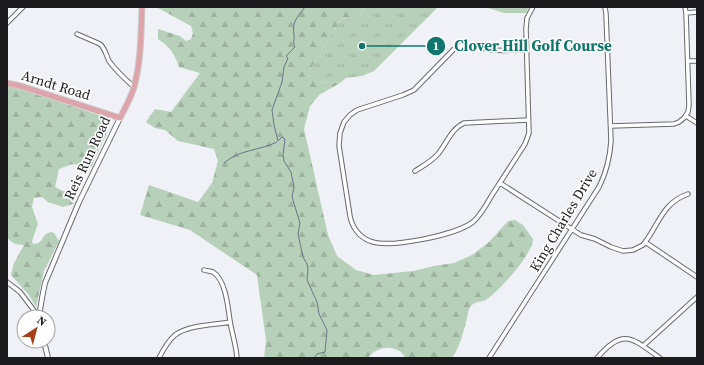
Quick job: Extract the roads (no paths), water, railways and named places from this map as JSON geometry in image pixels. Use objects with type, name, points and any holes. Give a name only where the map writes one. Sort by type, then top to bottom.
[{"type":"main road","name":"Reis Run Road","points":[[120,118],[134,87],[142,7]]},
{"type":"main road","name":"Arndt Road","points":[[7,83],[24,87],[120,118]]},
{"type":"street","points":[[7,23],[23,7]]},
{"type":"street","points":[[526,50],[491,50],[468,44],[458,46],[414,90],[403,95],[363,107],[353,112],[346,118],[340,133],[339,146],[351,221],[361,236],[370,241],[384,243],[434,237],[463,227],[477,218],[525,144],[529,133],[526,50],[527,18],[533,7]]},
{"type":"street","name":"King Charles Drive","points":[[489,358],[572,230],[599,187],[605,174],[611,150],[611,126],[605,7]]},
{"type":"street","points":[[611,126],[674,124],[682,121],[686,116],[689,105],[689,62],[685,7]]},
{"type":"street","points":[[686,13],[697,12]]},
{"type":"street","points":[[78,34],[100,44],[110,61],[122,76],[134,87]]},
{"type":"street","points":[[689,62],[697,61]]},
{"type":"street","points":[[686,116],[697,123]]},
{"type":"street","name":"Reis Run Road","points":[[40,309],[47,279],[79,202],[120,118]]},
{"type":"street","points":[[415,171],[430,162],[437,155],[453,131],[459,125],[472,122],[528,120]]},
{"type":"street","points":[[500,183],[581,235],[595,239],[623,251],[641,247],[668,207],[678,198],[688,194]]},
{"type":"street","points":[[645,242],[697,277]]},
{"type":"street","points":[[204,270],[213,272],[219,278],[228,300],[230,322],[236,343],[236,358]]},
{"type":"street","points":[[7,282],[20,292],[33,309]]},
{"type":"street","points":[[643,346],[697,297]]},
{"type":"street","points":[[159,358],[166,345],[176,335],[189,328],[230,322]]},
{"type":"street","points":[[597,358],[617,339],[628,338],[635,340],[660,358]]},
{"type":"waterway","points":[[305,7],[294,23],[295,47],[286,56],[288,58],[284,67],[282,82],[272,110],[278,141],[282,137],[285,139],[283,155],[284,161],[291,172],[294,187],[292,197],[300,223],[298,234],[303,257],[308,269],[307,280],[317,302],[319,314],[327,330],[325,352],[317,354],[314,358]]},
{"type":"waterway","points":[[224,163],[236,155],[277,142]]},
{"type":"place","name":"Clover Hill Golf Course","points":[[362,46]]}]
